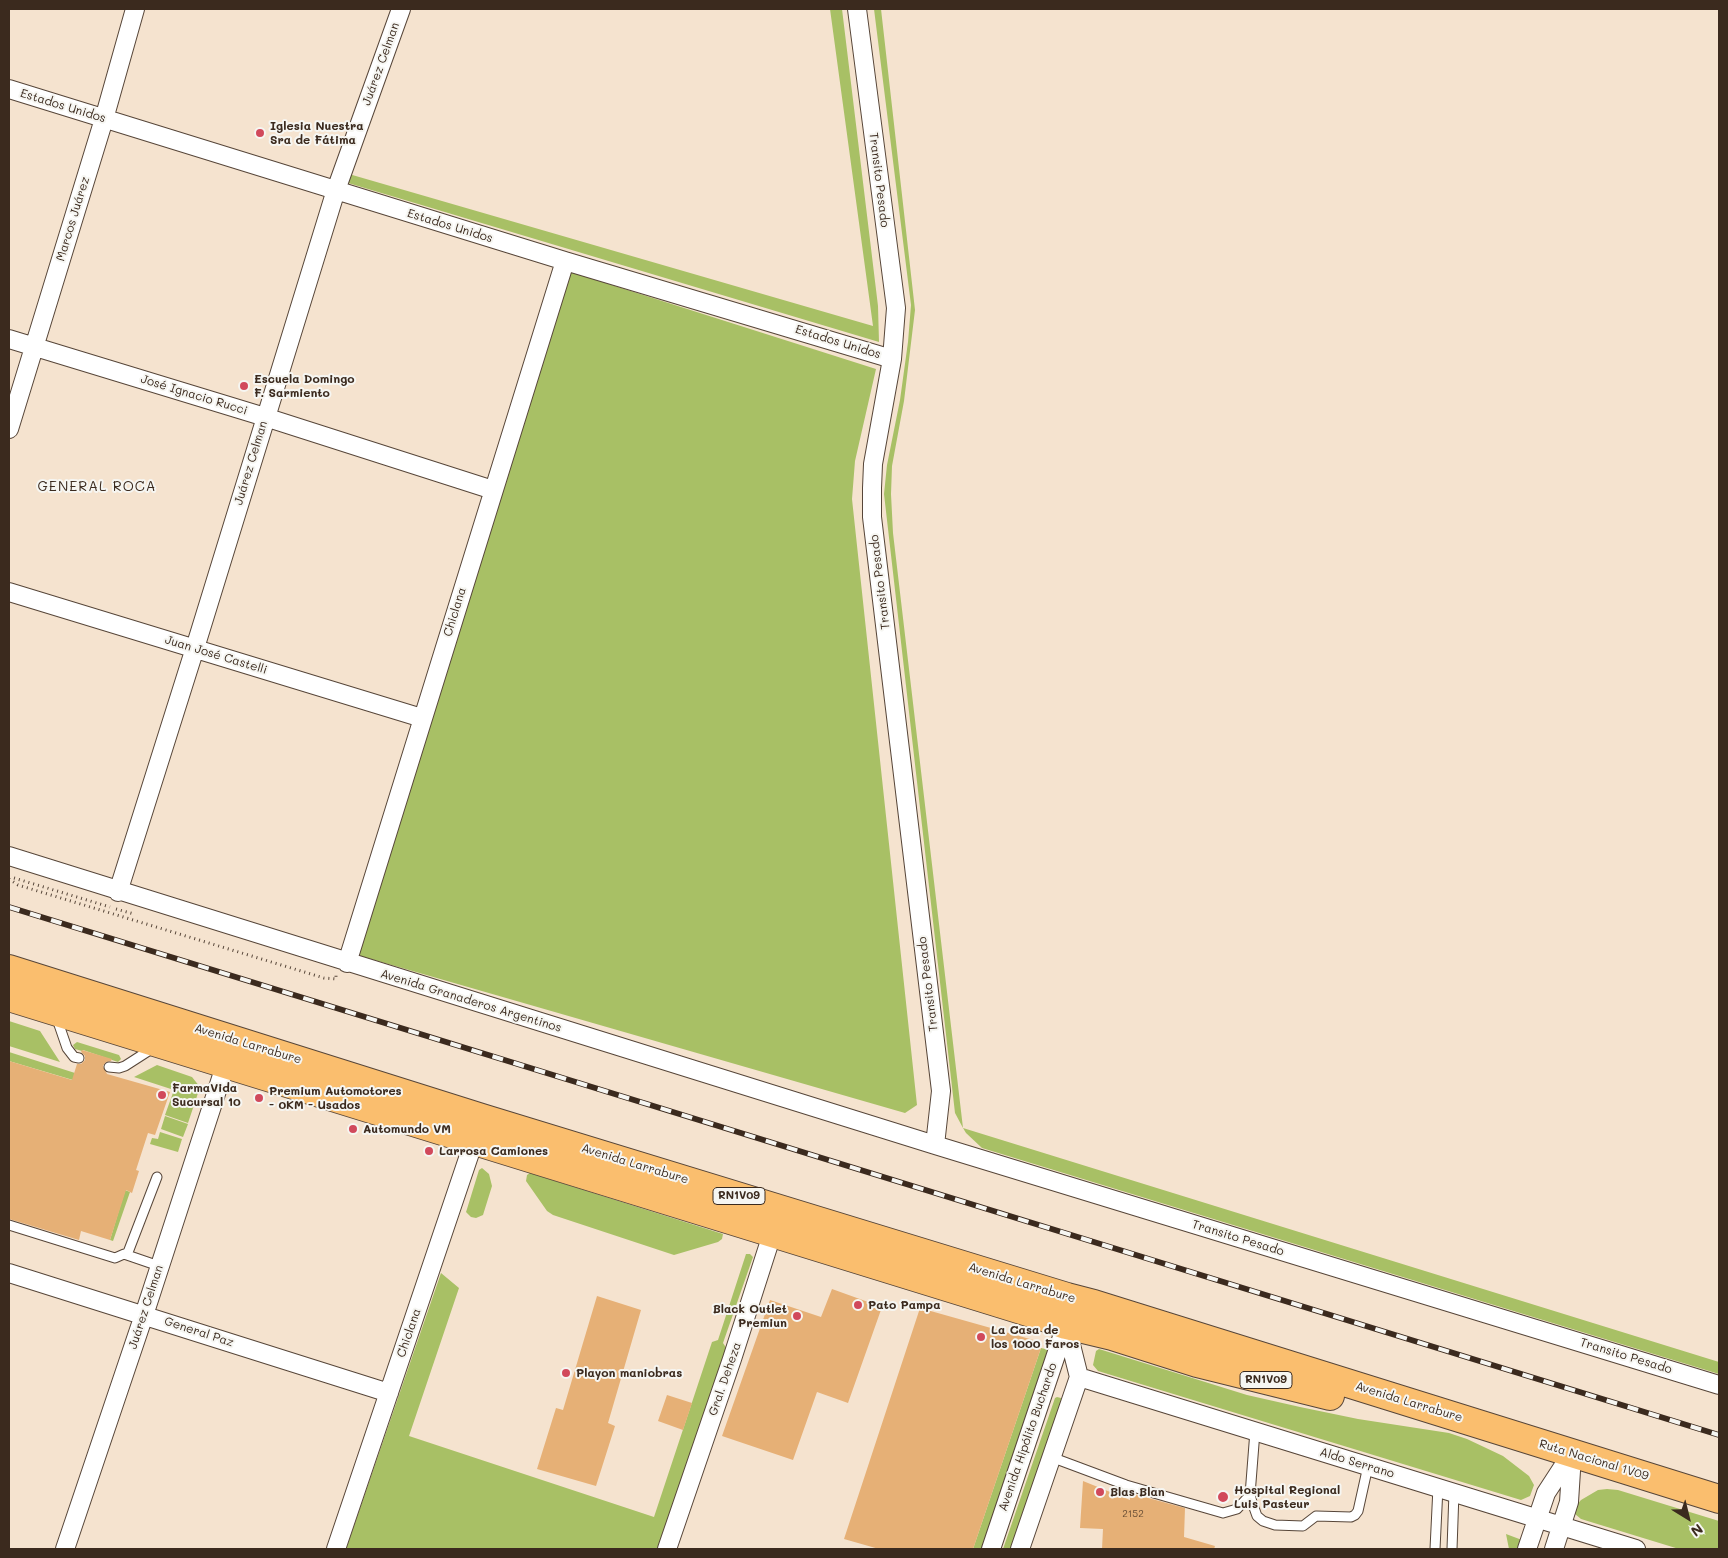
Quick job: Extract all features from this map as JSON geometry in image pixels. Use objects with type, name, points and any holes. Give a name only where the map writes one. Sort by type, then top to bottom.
[{"type":"main road","name":"Avenida Larrabure","points":[[9,969],[478,1129],[776,1221],[1094,1304],[1469,1421]]},
{"type":"main road","name":"Avenida Larrabure","points":[[9,997],[226,1064],[478,1129]]},
{"type":"main road","name":"Avenida Larrabure","points":[[776,1221],[1066,1325],[1112,1336],[1197,1363],[1352,1401],[1409,1413],[1469,1421]]},
{"type":"main road","name":"Ruta Nacional 1V09","points":[[1469,1421],[1719,1499]]},
{"type":"street","name":"Marcos Juárez","points":[[9,429],[104,119],[135,9]]},
{"type":"street","name":"Juárez Celman","points":[[118,892],[336,190],[401,9]]},
{"type":"street","name":"Transito Pesado","points":[[857,9],[896,308],[892,359],[873,464],[872,517],[941,1091],[935,1145],[1719,1385]]},
{"type":"street","name":"Estados Unidos","points":[[9,90],[565,261],[892,359]]},
{"type":"street","name":"Chiclana","points":[[347,963],[565,261]]},
{"type":"street","name":"José Ignacio Rucci","points":[[9,339],[265,417],[493,490]]},
{"type":"street","name":"Juan José Castelli","points":[[9,592],[422,718]]},
{"type":"street","name":"Avenida Granaderos Argentinos","points":[[9,856],[118,892],[935,1145]]},
{"type":"street","name":"Juárez Celman","points":[[65,1549],[226,1064]]},
{"type":"street","name":"Chiclana","points":[[336,1549],[478,1129]]},
{"type":"street","name":"Gral. Deheza","points":[[667,1549],[729,1368],[776,1221]]},
{"type":"street","name":"General Paz","points":[[9,1273],[389,1393]]},
{"type":"street","points":[[1020,1549],[1079,1377],[1066,1325],[1067,1298]]},
{"type":"street","name":"Avenida Hipólito Buchardo","points":[[991,1549],[1066,1325]]},
{"type":"street","name":"Aldo Serrano","points":[[1079,1377],[1636,1549]]},
{"type":"street","points":[[1527,1549],[1546,1493],[1572,1453]]},
{"type":"street","points":[[1554,1549],[1569,1502],[1572,1453]]},
{"type":"lane","points":[[54,1011],[67,1048],[74,1057],[79,1058]]},
{"type":"lane","points":[[109,1067],[119,1068],[125,1066],[160,1043]]},
{"type":"lane","points":[[128,1255],[157,1176]]},
{"type":"lane","points":[[9,1225],[115,1258],[124,1254],[159,1266]]},
{"type":"lane","points":[[1255,1431],[1250,1495],[1257,1516],[1275,1525],[1303,1526],[1316,1516],[1351,1517],[1355,1515],[1358,1511],[1368,1466]]},
{"type":"lane","points":[[1051,1457],[1126,1485],[1223,1513],[1237,1509],[1250,1495]]},
{"type":"lane","points":[[1435,1549],[1446,1490]]},
{"type":"lane","points":[[1446,1490],[1452,1549]]},
{"type":"path","points":[[14,878],[138,915]]},
{"type":"path","points":[[9,879],[18,885],[324,978],[336,979],[337,976],[328,973]]},
{"type":"green space","points":[[830,9],[842,9],[878,306],[879,342],[348,183],[342,172],[873,326]]},
{"type":"green space","points":[[874,9],[881,9],[915,310],[904,401],[892,466],[893,533],[963,1128],[955,1113],[884,494],[887,465],[900,400],[911,305]]},
{"type":"green space","points":[[571,272],[876,369],[855,461],[852,499],[917,1105],[905,1113],[357,955]]},
{"type":"green space","points":[[9,1021],[40,1031],[60,1062],[9,1046]]},
{"type":"green space","points":[[77,1042],[119,1055],[121,1059],[118,1062],[75,1049],[73,1045]]},
{"type":"green space","points":[[9,1052],[75,1073],[73,1080],[9,1061]]},
{"type":"green space","points":[[157,1065],[192,1077],[200,1087],[188,1123],[165,1115],[174,1090],[134,1077]]},
{"type":"green space","points":[[165,1116],[188,1124],[183,1137],[161,1129]]},
{"type":"green space","points":[[963,1128],[1719,1362],[1719,1374],[982,1148]]},
{"type":"green space","points":[[160,1132],[182,1139],[178,1152],[150,1144],[152,1138],[158,1139]]},
{"type":"green space","points":[[482,1168],[489,1174],[492,1186],[483,1215],[476,1218],[471,1217],[466,1212],[479,1170]]},
{"type":"green space","points":[[530,1173],[723,1234],[722,1239],[718,1242],[674,1255],[553,1215],[547,1211],[526,1181],[527,1175]]},
{"type":"green space","points":[[125,1190],[130,1192],[113,1241],[110,1240]]},
{"type":"green space","points":[[746,1254],[750,1254],[753,1257],[723,1343],[727,1349],[658,1549],[346,1549],[441,1273],[459,1288],[409,1436],[654,1517],[712,1342],[718,1340]]},
{"type":"green space","points":[[1041,1348],[1050,1350],[983,1549],[973,1549]]},
{"type":"green space","points":[[1099,1349],[1247,1395],[1358,1419],[1449,1433],[1467,1439],[1503,1456],[1529,1476],[1534,1485],[1530,1496],[1521,1500],[1098,1371],[1093,1365],[1096,1351]]},
{"type":"green space","points":[[1055,1398],[1061,1398],[1062,1401],[1011,1549],[1003,1549]]},
{"type":"green space","points":[[1598,1490],[1618,1490],[1719,1521],[1719,1549],[1679,1549],[1581,1519],[1575,1514],[1574,1508],[1581,1500]]},
{"type":"green space","points":[[1506,1534],[1522,1540],[1519,1549],[1509,1549]]},
{"type":"building","points":[[82,1050],[112,1059],[103,1066],[107,1074],[170,1092],[155,1135],[148,1133],[136,1170],[139,1171],[132,1193],[126,1190],[110,1240],[81,1231],[79,1240],[9,1219],[9,1061],[72,1080],[77,1064],[81,1064],[85,1060],[85,1056],[81,1052]]},
{"type":"building","points":[[832,1289],[882,1307],[848,1403],[817,1392],[793,1460],[722,1436],[770,1300],[821,1317]]},
{"type":"building","points":[[597,1296],[641,1310],[608,1423],[615,1426],[596,1486],[537,1469],[556,1408],[563,1410]]},
{"type":"building","points":[[920,1308],[1037,1341],[1041,1348],[973,1549],[879,1549],[844,1539]]},
{"type":"building","points":[[667,1395],[692,1403],[683,1430],[658,1421]]},
{"type":"building","points":[[1083,1481],[1130,1500],[1130,1493],[1185,1508],[1184,1537],[1215,1546],[1214,1549],[1102,1549],[1103,1529],[1080,1528]]},
{"type":"railway","points":[[9,907],[1719,1435]]},
{"type":"place","name":"Iglesia Nuestra Sra de Fátima","points":[[260,133]]},
{"type":"place","name":"Escuela Domingo F. Sarmiento","points":[[244,386]]},
{"type":"place","name":"FarmaVida Sucursal 10","points":[[162,1095]]},
{"type":"place","name":"Premium Automotores - 0KM - Usados","points":[[259,1098]]},
{"type":"place","name":"Automundo VM","points":[[353,1129]]},
{"type":"place","name":"Larrosa Camiones","points":[[429,1151]]},
{"type":"place","name":"Pato Pampa","points":[[858,1305]]},
{"type":"place","name":"Black Outlet Premiun","points":[[797,1316]]},
{"type":"place","name":"La Casa de los 1000 Faros","points":[[981,1337]]},
{"type":"place","name":"Playon maniobras","points":[[566,1373]]},
{"type":"place","name":"Blas Blan","points":[[1100,1492]]},
{"type":"place","name":"Hospital Regional Luis Pasteur","points":[[1223,1497]]},
{"type":"district","name":"GENERAL ROCA","points":[[97,487]]}]
